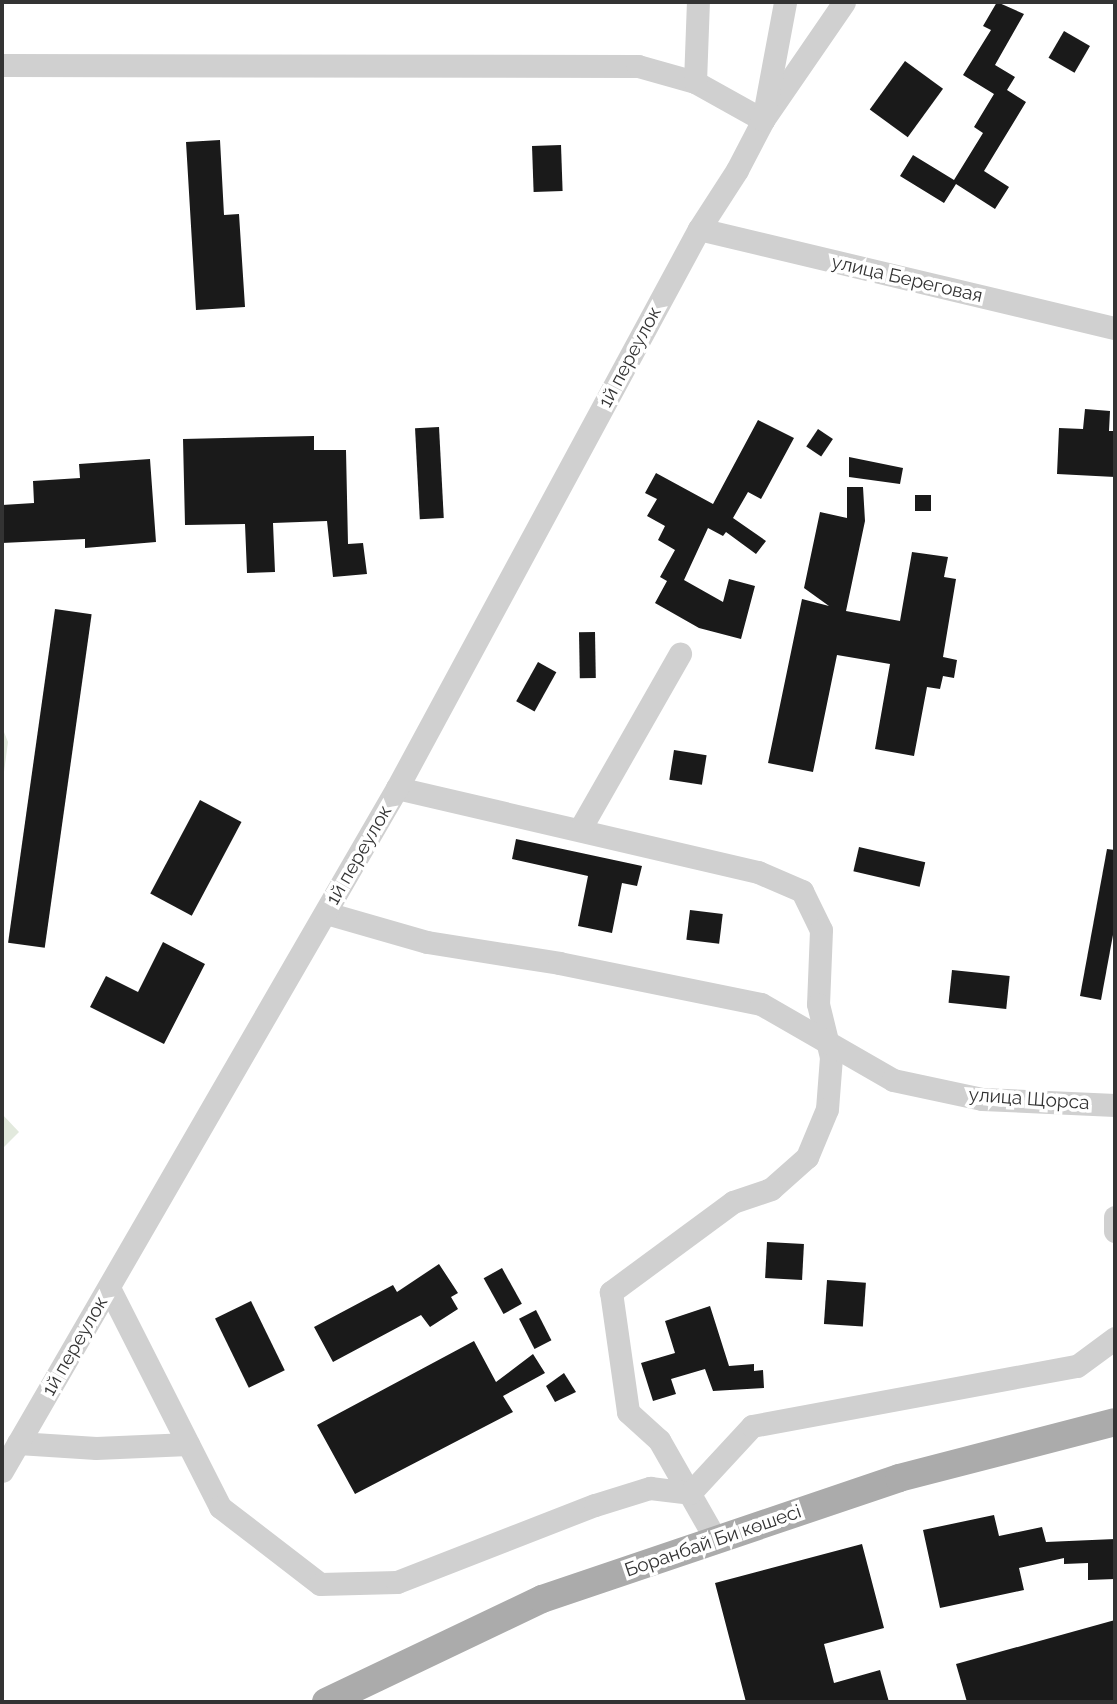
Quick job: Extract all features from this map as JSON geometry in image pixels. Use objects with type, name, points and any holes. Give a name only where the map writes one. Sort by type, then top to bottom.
[{"type":"main road","name":"Боранбай Би көшесі","points":[[336,1700],[542,1600],[899,1478],[1115,1422]]},
{"type":"street","points":[[695,82],[698,2]]},
{"type":"street","points":[[763,120],[785,2]]},
{"type":"street","points":[[763,120],[844,2]]},
{"type":"street","points":[[2,65],[638,66],[695,82],[763,120]]},
{"type":"street","name":"1й переулок","points":[[2,1471],[397,788],[699,229],[763,120]]},
{"type":"street","name":"улица Береговая","points":[[699,229],[1115,328]]},
{"type":"street","points":[[580,830],[680,654]]},
{"type":"street","points":[[397,788],[758,872],[802,891],[821,930],[818,1004],[830,1042],[827,1109],[807,1157],[771,1189],[733,1202],[611,1292],[628,1412],[659,1440],[716,1540]]},
{"type":"street","name":"улица Щорса","points":[[326,913],[427,942],[559,963],[761,1004],[893,1080],[982,1099],[1115,1105]]},
{"type":"street","points":[[1115,1216],[1115,1231]]},
{"type":"street","points":[[109,1288],[220,1507],[320,1584],[397,1582],[617,1498],[650,1488],[690,1493]]},
{"type":"street","points":[[1077,1366],[1115,1338]]},
{"type":"street","points":[[690,1493],[752,1426],[1115,1358]]},
{"type":"street","points":[[18,1443],[96,1448],[188,1444]]},
{"type":"shaded area","points":[[2,727],[8,742],[2,787]]},
{"type":"shaded area","points":[[2,1114],[19,1132],[2,1149]]},
{"type":"building","points":[[997,2],[1024,14],[995,65],[1015,77],[1007,90],[1026,102],[984,171],[1009,187],[995,209],[956,184],[944,203],[900,176],[913,155],[954,180],[983,133],[974,127],[994,94],[963,75],[991,30],[983,26]]},
{"type":"building","points":[[1064,31],[1090,46],[1074,73],[1048,58]]},
{"type":"building","points":[[905,61],[943,89],[908,137],[870,110]]},
{"type":"building","points":[[220,140],[224,215],[239,214],[245,307],[196,310],[186,142]]},
{"type":"building","points":[[561,145],[563,191],[534,192],[532,146]]},
{"type":"building","points":[[1085,409],[1110,411],[1109,431],[1115,431],[1115,477],[1057,474],[1059,428],[1083,429]]},
{"type":"building","points":[[758,420],[794,438],[761,499],[748,492],[733,518],[766,541],[756,554],[726,532],[723,536],[708,528],[684,580],[723,602],[729,579],[755,586],[741,639],[699,628],[655,603],[667,581],[660,577],[675,550],[658,540],[665,526],[647,516],[657,499],[645,493],[656,473],[713,504]]},
{"type":"building","points":[[439,427],[444,518],[420,519],[415,428]]},
{"type":"building","points":[[818,429],[833,439],[821,456],[806,446]]},
{"type":"building","points":[[314,436],[314,450],[346,450],[348,544],[363,543],[367,574],[333,577],[327,521],[273,523],[275,572],[247,573],[245,524],[185,525],[183,439]]},
{"type":"building","points":[[849,457],[903,468],[900,484],[849,477]]},
{"type":"building","points":[[150,459],[156,542],[85,548],[85,539],[2,543],[2,505],[34,503],[33,481],[80,478],[79,464]]},
{"type":"building","points":[[847,487],[863,487],[865,521],[846,611],[900,621],[912,552],[948,557],[944,577],[956,579],[943,657],[957,660],[954,678],[943,676],[940,689],[927,687],[914,756],[875,749],[890,664],[837,655],[813,772],[768,763],[802,599],[829,606],[804,588],[820,512],[847,518]]},
{"type":"building","points":[[915,495],[931,495],[931,511],[915,511]]},
{"type":"building","points":[[55,609],[92,614],[45,948],[8,943]]},
{"type":"building","points":[[579,632],[595,632],[596,678],[580,678]]},
{"type":"building","points":[[538,662],[556,672],[535,712],[516,701]]},
{"type":"building","points":[[674,750],[707,755],[702,785],[669,780]]},
{"type":"building","points":[[200,800],[241,822],[192,916],[150,894]]},
{"type":"building","points":[[516,839],[642,866],[637,886],[622,883],[612,933],[578,926],[588,876],[512,859]]},
{"type":"building","points":[[859,847],[925,862],[920,887],[853,871]]},
{"type":"building","points":[[1107,849],[1115,850],[1115,924],[1101,1000],[1080,996]]},
{"type":"building","points":[[690,910],[723,914],[719,944],[686,940]]},
{"type":"building","points":[[163,942],[205,964],[164,1044],[90,1007],[106,976],[138,992]]},
{"type":"building","points":[[952,970],[1010,976],[1006,1009],[949,1003]]},
{"type":"building","points":[[767,1242],[804,1244],[802,1280],[765,1278]]},
{"type":"building","points":[[439,1264],[458,1293],[451,1297],[458,1309],[430,1327],[421,1315],[333,1362],[314,1327],[393,1285],[397,1292]]},
{"type":"building","points":[[502,1268],[522,1304],[504,1314],[484,1278]]},
{"type":"building","points":[[827,1280],[866,1283],[863,1327],[824,1324]]},
{"type":"building","points":[[251,1301],[285,1370],[249,1388],[215,1319]]},
{"type":"building","points":[[710,1306],[729,1366],[754,1364],[754,1371],[763,1370],[764,1388],[713,1391],[705,1369],[671,1379],[676,1394],[653,1401],[641,1363],[675,1353],[665,1321]]},
{"type":"building","points":[[536,1310],[551,1340],[535,1349],[519,1319]]},
{"type":"building","points":[[474,1341],[496,1382],[533,1354],[545,1373],[503,1396],[513,1412],[355,1494],[317,1425]]},
{"type":"building","points":[[564,1373],[576,1392],[555,1402],[546,1386]]},
{"type":"building","points":[[994,1515],[999,1536],[1042,1527],[1046,1542],[1115,1539],[1115,1579],[1088,1580],[1088,1563],[1064,1564],[1064,1558],[1019,1568],[1024,1590],[940,1608],[923,1530]]},
{"type":"building","points":[[862,1544],[884,1628],[824,1644],[834,1683],[880,1670],[889,1702],[746,1702],[715,1583]]},
{"type":"building","points":[[1115,1620],[1115,1702],[967,1702],[956,1664]]}]
